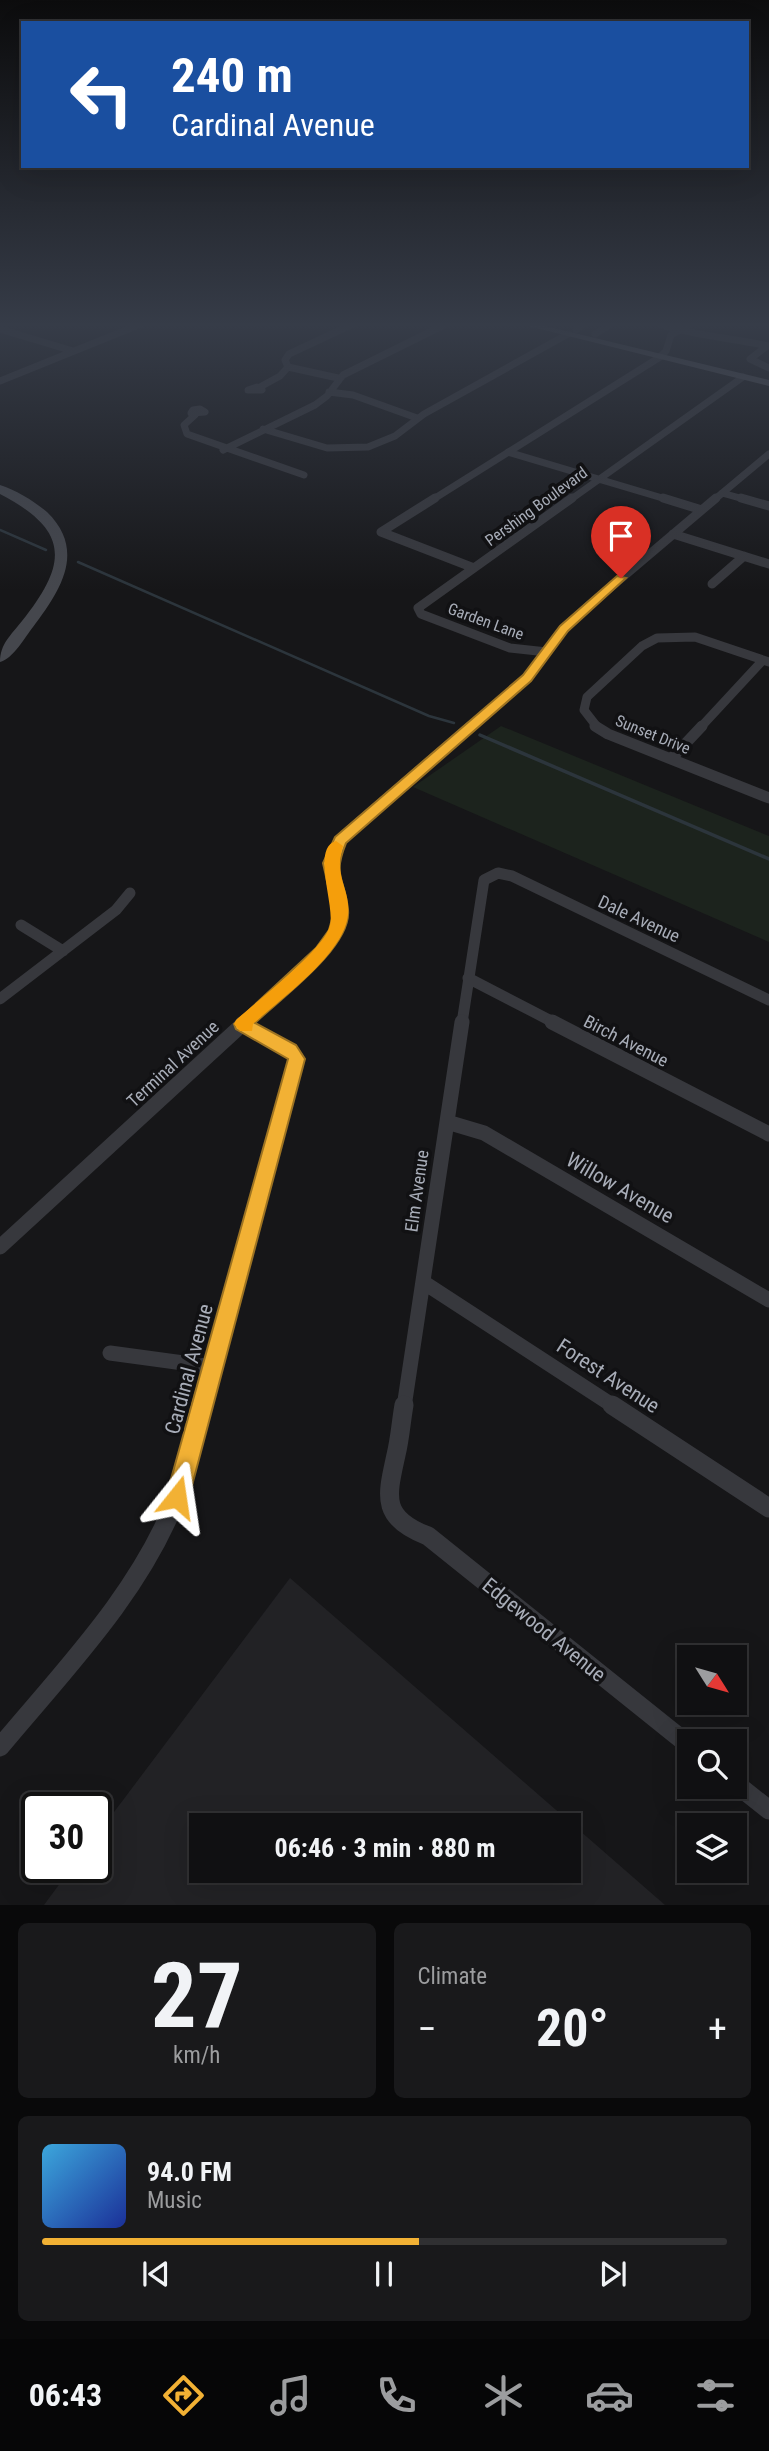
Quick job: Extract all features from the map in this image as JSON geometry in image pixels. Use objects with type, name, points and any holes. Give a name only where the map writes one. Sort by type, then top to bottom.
[{"type":"main road","points":[[0,489],[30,504],[46,517],[58,535],[63,558],[59,578],[50,596],[0,658]]},
{"type":"street","points":[[223,450],[298,413]]},
{"type":"street","points":[[403,413],[417,418]]},
{"type":"street","points":[[263,429],[319,446],[352,449],[388,440],[426,413]]},
{"type":"street","points":[[474,568],[381,534],[571,413]]},
{"type":"street","name":"Pershing Boulevard","points":[[418,611],[692,413]]},
{"type":"street","points":[[195,415],[186,422],[184,431],[223,450],[304,475]]},
{"type":"street","points":[[508,452],[702,510]]},
{"type":"street","points":[[547,652],[575,618],[767,458]]},
{"type":"street","points":[[722,493],[769,506]]},
{"type":"street","points":[[673,534],[769,564]]},
{"type":"street","points":[[712,584],[744,556]]},
{"type":"street","name":"Garden Lane","points":[[418,611],[518,650],[547,652]]},
{"type":"street","name":"Sunset Drive","points":[[766,661],[695,637],[657,638],[642,646],[587,697],[584,710],[594,726],[769,797]]},
{"type":"street","name":"Terminal Avenue","points":[[0,1247],[322,952],[337,932],[341,912],[330,863],[340,840],[527,678],[547,652]]},
{"type":"street","points":[[671,759],[766,661]]},
{"type":"street","name":"Elm Avenue","points":[[397,1517],[388,1498],[387,1485],[396,1458],[482,884],[494,874]]},
{"type":"street","name":"Dale Avenue","points":[[494,874],[513,876],[520,883],[769,1000]]},
{"type":"street","points":[[0,999],[123,904],[130,893]]},
{"type":"street","points":[[21,925],[64,951]]},
{"type":"street","name":"Birch Avenue","points":[[468,978],[769,1134]]},
{"type":"street","name":"Cardinal Avenue","points":[[0,1747],[125,1594],[147,1562],[177,1497],[296,1059],[290,1050],[242,1024]]},
{"type":"street","name":"Willow Avenue","points":[[447,1122],[460,1123],[484,1133],[769,1300]]},
{"type":"street","name":"Forest Avenue","points":[[423,1282],[769,1508]]},
{"type":"street","points":[[110,1353],[213,1367]]},
{"type":"street","name":"Edgewood Avenue","points":[[397,1517],[406,1527],[428,1536],[677,1736]]},
{"type":"street","points":[[747,1793],[769,1810]]},
{"type":"shaded area","points":[[501,726],[769,836],[769,942],[413,787]]},
{"type":"shaded area","points":[[290,1578],[559,1813],[189,1813],[189,1883],[581,1883],[581,1832],[665,1905],[44,1905],[60,1883],[112,1883],[112,1815]]},
{"type":"waterway","points":[[0,530],[46,550]]},
{"type":"waterway","points":[[78,562],[429,716],[454,723]]},
{"type":"waterway","points":[[480,735],[769,859]]},
{"type":"slow traffic","points":[[246,1027],[242,1024],[322,952],[337,932],[340,902],[330,873],[331,855],[336,846]]},
{"type":"route","points":[[177,1497],[296,1059],[290,1050],[242,1024],[322,952],[337,932],[340,902],[332,883],[330,863],[331,855],[345,834],[527,678],[564,629],[621,578]]}]
